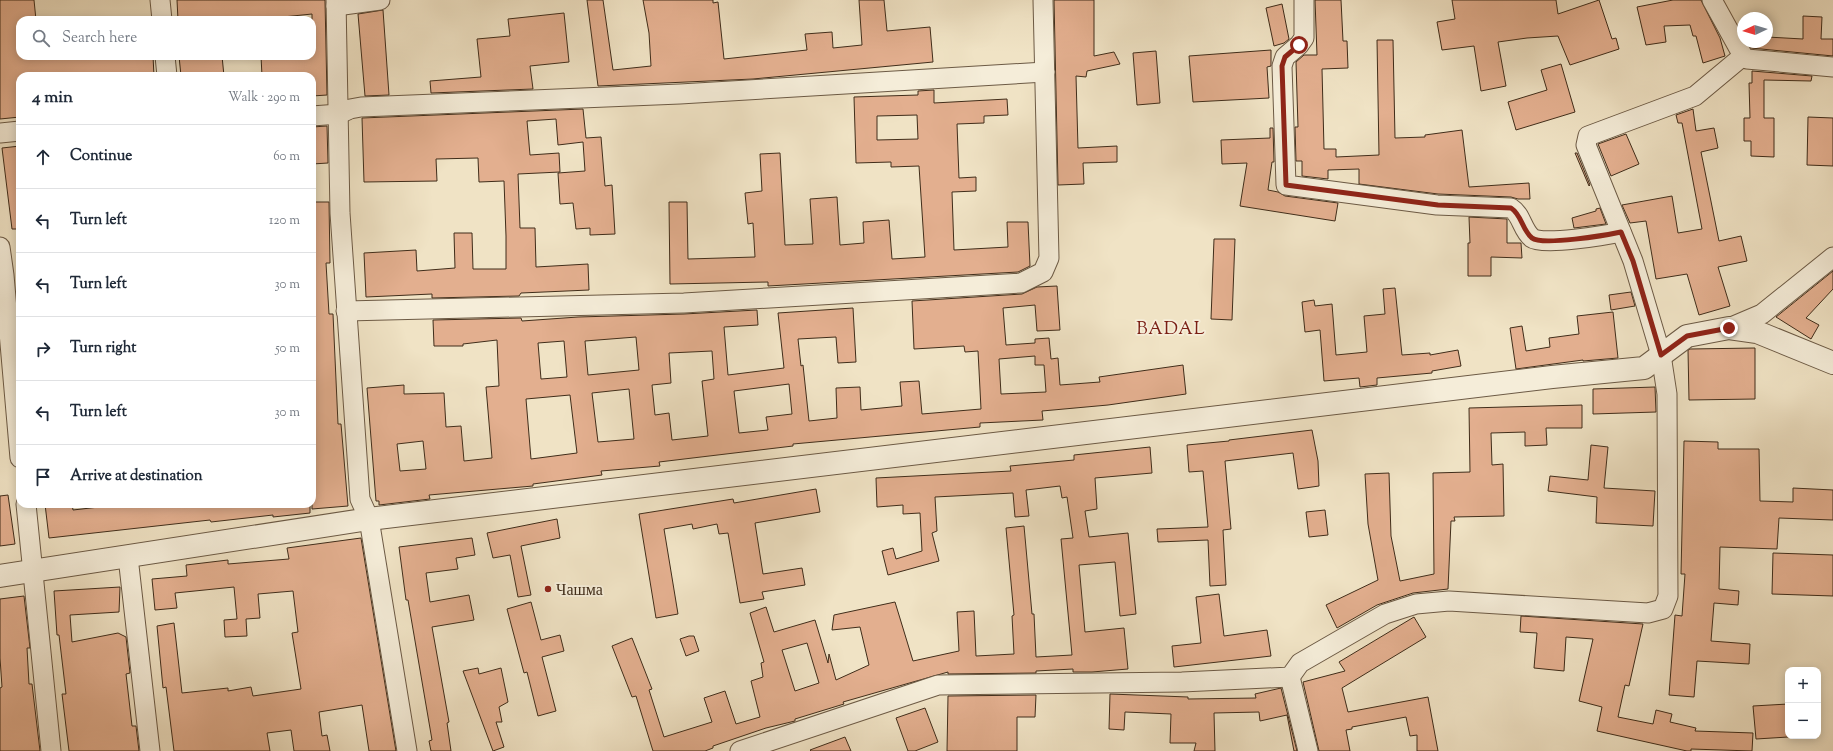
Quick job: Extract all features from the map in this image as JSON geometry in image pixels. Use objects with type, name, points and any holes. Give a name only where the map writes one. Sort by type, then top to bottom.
[{"type":"street","points":[[160,0],[162,16]]},
{"type":"street","points":[[380,0],[336,3],[340,213],[360,499],[370,520],[407,751]]},
{"type":"street","points":[[346,311],[684,303],[1021,283],[1043,272],[1048,258],[1043,0]]},
{"type":"street","points":[[1304,0],[1304,38],[1299,45],[1285,57],[1282,66],[1286,185],[1438,205],[1511,208],[1517,211],[1528,234],[1533,239],[1543,241],[1599,237],[1621,232]]},
{"type":"street","points":[[1712,0],[1743,56],[1747,60],[1833,67]]},
{"type":"street","points":[[1308,751],[1290,677],[1300,663],[1385,614],[1416,604],[1449,601],[1648,614],[1663,609],[1668,596],[1667,394],[1661,355],[1633,261],[1586,145],[1588,136],[1695,96],[1743,56]]},
{"type":"street","points":[[165,60],[167,72]]},
{"type":"street","points":[[316,116],[339,114],[350,109],[361,107],[688,93],[1045,72]]},
{"type":"street","points":[[0,132],[16,131]]},
{"type":"street","points":[[0,247],[4,275],[16,412]]},
{"type":"street","points":[[0,576],[370,520],[1552,377],[1644,368],[1687,336],[1729,328],[1762,314],[1833,257]]},
{"type":"street","points":[[1729,328],[1757,332],[1833,363]]},
{"type":"street","points":[[26,508],[50,751]]},
{"type":"street","points":[[128,557],[150,751]]},
{"type":"street","points":[[740,751],[938,685],[1182,682],[1290,677]]},
{"type":"building","points":[[0,0],[34,0],[36,16],[16,16],[16,60],[153,60],[154,72],[16,72],[16,117],[0,119]]},
{"type":"building","points":[[177,0],[325,0],[327,95],[316,96],[316,72],[262,72],[261,60],[316,60],[316,16],[312,16],[312,14],[292,16],[178,16]]},
{"type":"building","points":[[587,0],[603,0],[613,70],[651,66],[649,33],[643,0],[713,0],[713,3],[718,2],[724,59],[807,50],[805,34],[832,32],[833,48],[862,45],[859,0],[884,0],[887,31],[930,27],[933,62],[753,79],[598,86]]},
{"type":"building","points":[[1054,0],[1094,0],[1094,56],[1114,52],[1120,64],[1087,71],[1086,77],[1076,76],[1078,148],[1117,146],[1117,162],[1083,163],[1084,184],[1058,185]]},
{"type":"building","points":[[1315,0],[1341,0],[1343,41],[1347,41],[1348,68],[1322,69],[1324,149],[1336,149],[1336,157],[1379,155],[1377,40],[1393,40],[1395,138],[1425,137],[1425,135],[1462,130],[1469,187],[1529,183],[1530,199],[1438,194],[1359,184],[1359,169],[1328,170],[1328,179],[1302,176],[1302,161],[1296,161],[1295,127],[1298,127],[1296,62],[1304,55],[1317,55]]},
{"type":"building","points":[[1452,0],[1556,0],[1558,14],[1599,0],[1612,39],[1616,38],[1619,49],[1570,65],[1558,36],[1498,42],[1506,86],[1481,91],[1474,46],[1442,50],[1437,22],[1455,19]]},
{"type":"building","points":[[1673,0],[1701,0],[1720,38],[1725,56],[1703,63],[1696,36],[1693,36],[1690,25],[1664,26],[1666,42],[1646,45],[1637,7]]},
{"type":"building","points":[[1282,4],[1289,39],[1284,43],[1274,46],[1266,8]]},
{"type":"building","points":[[383,10],[389,95],[365,96],[358,14]]},
{"type":"building","points":[[564,13],[569,62],[530,66],[533,89],[431,93],[430,81],[481,77],[477,39],[510,36],[508,19]]},
{"type":"building","points":[[1803,16],[1822,17],[1821,39],[1833,39],[1833,56],[1751,48],[1773,48],[1773,37],[1803,39]]},
{"type":"building","points":[[1271,50],[1271,66],[1267,67],[1269,98],[1193,102],[1189,56]]},
{"type":"building","points":[[1156,51],[1160,103],[1137,105],[1133,53]]},
{"type":"building","points":[[179,60],[222,60],[224,72],[181,72]]},
{"type":"building","points":[[1561,64],[1575,112],[1516,130],[1508,102],[1547,90],[1541,70]]},
{"type":"building","points":[[1752,71],[1812,76],[1811,81],[1764,80],[1764,118],[1774,118],[1774,157],[1751,156],[1751,141],[1744,141],[1744,118],[1750,118],[1749,83],[1752,83]]},
{"type":"building","points":[[934,90],[934,103],[1007,99],[1008,115],[984,116],[984,123],[957,124],[959,178],[976,177],[976,191],[952,192],[954,250],[1008,247],[1007,222],[1028,222],[1030,266],[1018,272],[768,286],[768,282],[670,284],[669,202],[687,202],[688,259],[755,257],[753,223],[748,224],[745,193],[762,191],[760,154],[780,153],[785,245],[813,244],[810,199],[837,197],[840,245],[864,243],[863,222],[889,220],[892,259],[925,257],[919,166],[891,167],[891,162],[856,163],[854,97],[918,95],[918,91]],"holes":[[[917,115],[918,139],[877,140],[877,116]]]},
{"type":"building","points":[[583,109],[586,138],[601,137],[605,186],[612,185],[615,234],[590,235],[590,228],[576,229],[573,203],[560,204],[558,173],[585,171],[583,142],[558,145],[556,119],[527,121],[530,155],[559,153],[560,172],[518,174],[520,228],[535,228],[536,267],[588,264],[589,290],[521,293],[519,296],[432,298],[432,294],[366,297],[364,253],[416,250],[417,271],[455,268],[454,233],[472,233],[473,269],[506,269],[506,236],[504,181],[479,182],[478,158],[436,159],[437,181],[364,182],[362,118]]},
{"type":"building","points":[[1693,109],[1696,131],[1714,128],[1718,148],[1701,152],[1719,241],[1741,236],[1747,261],[1718,267],[1730,306],[1699,315],[1687,274],[1656,279],[1646,221],[1630,223],[1622,205],[1672,196],[1678,233],[1702,229],[1682,123],[1678,123],[1676,115]]},
{"type":"building","points":[[1808,117],[1833,118],[1833,166],[1807,165]]},
{"type":"building","points":[[327,126],[328,163],[316,164],[316,127]]},
{"type":"building","points":[[1270,128],[1273,128],[1274,162],[1272,162],[1268,190],[1278,192],[1285,196],[1338,203],[1335,221],[1240,206],[1247,163],[1222,164],[1221,140],[1270,138]]},
{"type":"building","points":[[1626,134],[1639,164],[1611,176],[1598,144]]},
{"type":"building","points":[[16,146],[16,229],[12,229],[2,148]]},
{"type":"building","points":[[1575,153],[1577,153],[1590,185],[1589,186]]},
{"type":"building","points":[[316,202],[329,202],[330,263],[326,263],[329,314],[333,314],[338,424],[341,424],[348,506],[312,509],[316,508]]},
{"type":"building","points":[[1600,208],[1606,224],[1574,228],[1572,218],[1596,211],[1596,209]]},
{"type":"building","points":[[1469,217],[1507,219],[1507,243],[1521,243],[1522,258],[1491,257],[1491,276],[1468,276],[1468,243],[1470,243]]},
{"type":"building","points":[[1214,239],[1235,239],[1232,320],[1211,319]]},
{"type":"building","points":[[1833,271],[1833,289],[1806,318],[1819,325],[1811,339],[1776,317]]},
{"type":"building","points":[[1057,286],[1060,330],[1037,331],[1035,305],[1003,308],[1006,345],[1035,343],[1035,339],[1049,338],[1051,359],[1058,358],[1060,385],[1100,382],[1099,377],[1183,365],[1186,394],[1108,405],[1042,411],[1043,420],[980,423],[980,427],[793,444],[793,446],[659,462],[660,466],[601,471],[602,475],[533,484],[533,486],[429,495],[430,499],[379,505],[379,501],[376,501],[367,388],[404,385],[404,394],[444,393],[446,427],[461,426],[464,461],[492,458],[486,387],[499,386],[497,340],[463,344],[463,346],[434,346],[433,320],[521,318],[522,321],[578,317],[757,310],[758,325],[724,327],[728,375],[784,368],[778,313],[853,308],[856,362],[838,363],[836,337],[798,339],[801,366],[803,365],[809,421],[837,418],[836,388],[860,387],[861,410],[902,406],[900,382],[919,381],[922,414],[981,409],[978,351],[965,352],[964,346],[914,349],[912,301],[1022,294],[1037,287]],"holes":[[[636,337],[639,370],[588,375],[585,341]],[[564,341],[567,377],[541,379],[538,343]],[[712,351],[714,379],[702,381],[708,436],[672,440],[669,413],[655,415],[652,385],[671,383],[669,353]],[[1035,356],[1035,365],[1044,365],[1046,392],[1001,394],[999,359]],[[789,384],[792,414],[766,417],[768,430],[739,433],[734,391]],[[629,389],[634,439],[598,442],[592,393]],[[570,395],[577,453],[531,459],[526,399]],[[423,441],[426,469],[400,471],[397,444]]]},
{"type":"building","points":[[1395,288],[1402,355],[1430,353],[1430,355],[1458,350],[1461,366],[1432,371],[1432,373],[1377,378],[1377,385],[1360,387],[1359,378],[1324,381],[1320,330],[1305,332],[1302,302],[1314,300],[1315,306],[1332,304],[1336,355],[1367,352],[1364,316],[1385,314],[1383,289]]},
{"type":"building","points":[[1631,292],[1635,306],[1611,310],[1609,295]]},
{"type":"building","points":[[1613,312],[1618,358],[1583,360],[1516,369],[1510,328],[1522,326],[1526,351],[1550,347],[1549,338],[1579,334],[1577,316]]},
{"type":"building","points":[[1755,348],[1755,399],[1689,400],[1688,350]]},
{"type":"building","points":[[1655,387],[1656,412],[1593,414],[1593,389]]},
{"type":"building","points":[[1582,405],[1582,428],[1546,428],[1547,445],[1525,446],[1525,432],[1491,433],[1492,465],[1503,464],[1504,516],[1454,517],[1455,521],[1451,521],[1448,589],[1413,593],[1377,605],[1337,628],[1326,605],[1378,580],[1368,524],[1365,474],[1389,473],[1391,536],[1400,581],[1434,574],[1433,473],[1470,472],[1469,408]]},
{"type":"building","points":[[1312,430],[1318,461],[1319,486],[1298,489],[1293,453],[1225,461],[1231,529],[1223,530],[1226,585],[1210,586],[1208,540],[1158,542],[1157,529],[1208,527],[1203,471],[1189,472],[1187,445]]},
{"type":"building","points":[[1684,441],[1718,442],[1718,449],[1759,449],[1760,501],[1793,502],[1793,488],[1833,490],[1833,520],[1779,518],[1777,549],[1720,547],[1719,589],[1739,591],[1738,605],[1714,603],[1711,641],[1750,644],[1749,664],[1697,661],[1694,697],[1669,695],[1675,615],[1682,616],[1685,574],[1681,574]]},
{"type":"building","points":[[1591,445],[1608,447],[1604,488],[1655,491],[1653,526],[1596,523],[1597,497],[1548,491],[1550,476],[1588,480]]},
{"type":"building","points":[[1150,447],[1152,473],[1095,478],[1097,509],[1085,511],[1089,537],[1128,533],[1136,614],[1120,616],[1115,562],[1079,565],[1085,632],[1124,628],[1128,669],[1073,672],[1073,669],[1036,671],[1036,673],[948,674],[948,672],[843,702],[844,704],[795,719],[795,721],[766,728],[713,746],[713,748],[705,751],[653,751],[636,696],[632,697],[612,646],[632,638],[652,689],[649,690],[664,737],[712,722],[704,698],[725,691],[736,724],[760,717],[751,681],[763,677],[761,663],[764,662],[750,613],[766,607],[774,632],[815,620],[828,663],[829,654],[836,680],[869,665],[860,627],[832,630],[834,615],[895,602],[913,661],[959,651],[957,612],[974,611],[976,656],[1014,654],[1012,616],[1014,615],[1006,528],[1024,526],[1032,614],[1034,614],[1036,657],[1072,655],[1061,539],[1073,538],[1067,497],[1062,498],[1060,486],[1026,490],[1029,516],[1015,517],[1013,493],[935,497],[937,531],[932,533],[939,561],[888,575],[882,551],[893,548],[896,559],[922,551],[920,513],[903,514],[903,505],[877,507],[876,478],[1011,471],[1010,466],[1074,460],[1074,455]],"holes":[[[807,643],[819,683],[795,691],[782,650]]]},
{"type":"building","points":[[816,489],[820,512],[755,523],[763,574],[802,568],[805,585],[762,592],[764,599],[740,603],[728,533],[719,534],[717,524],[693,529],[692,524],[664,529],[678,614],[656,618],[639,514],[733,499],[734,503]]},
{"type":"building","points":[[8,495],[15,544],[0,546],[0,496]]},
{"type":"building","points":[[45,508],[73,508],[73,510],[90,508],[310,508],[310,513],[273,517],[273,515],[211,522],[210,520],[49,538]]},
{"type":"building","points":[[1325,510],[1328,535],[1309,537],[1306,512]]},
{"type":"building","points":[[557,519],[560,538],[521,546],[531,595],[518,597],[510,555],[493,558],[487,533]]},
{"type":"building","points":[[361,538],[396,751],[369,751],[362,705],[319,712],[322,736],[327,735],[330,751],[294,751],[291,730],[267,733],[270,751],[174,751],[166,687],[163,688],[157,626],[174,623],[182,693],[228,688],[228,691],[251,687],[253,696],[301,689],[292,633],[298,632],[293,591],[258,594],[260,618],[246,619],[247,636],[225,637],[224,620],[237,619],[234,587],[175,593],[177,608],[155,610],[152,579],[187,576],[186,565],[228,560],[228,564],[289,559],[287,548]]},
{"type":"building","points":[[472,538],[475,555],[456,558],[458,569],[426,573],[430,602],[469,595],[474,620],[432,627],[449,722],[447,723],[451,751],[431,751],[429,741],[432,740],[408,600],[406,600],[399,547]]},
{"type":"building","points":[[1773,553],[1833,555],[1833,596],[1772,594]]},
{"type":"building","points":[[120,587],[119,612],[70,615],[72,642],[118,633],[126,637],[130,673],[126,674],[132,726],[136,726],[139,751],[69,751],[62,694],[66,694],[59,635],[57,635],[54,591]]},
{"type":"building","points":[[1219,594],[1224,636],[1267,630],[1271,656],[1174,667],[1172,646],[1201,643],[1196,597]]},
{"type":"building","points":[[24,596],[30,648],[27,648],[29,684],[32,684],[40,751],[0,751],[0,688],[2,687],[0,658],[0,599]]},
{"type":"building","points":[[531,602],[541,640],[560,635],[564,651],[542,657],[556,711],[538,716],[527,672],[524,673],[507,609]]},
{"type":"building","points":[[1521,616],[1643,624],[1629,686],[1625,685],[1618,717],[1653,724],[1656,710],[1672,714],[1670,722],[1696,728],[1695,731],[1753,733],[1752,751],[1691,749],[1691,751],[1687,751],[1597,731],[1602,707],[1579,701],[1593,639],[1566,637],[1564,671],[1534,668],[1537,633],[1520,632]]},
{"type":"building","points":[[1414,617],[1426,637],[1342,688],[1348,712],[1428,697],[1438,751],[1417,751],[1417,735],[1410,736],[1406,717],[1352,727],[1352,729],[1346,730],[1350,751],[1319,751],[1303,682],[1345,671],[1339,662]]},
{"type":"building","points":[[694,636],[699,651],[686,656],[680,639]]},
{"type":"building","points":[[478,668],[479,674],[501,668],[508,702],[499,707],[502,722],[496,722],[504,747],[493,751],[463,671]]},
{"type":"building","points":[[1281,688],[1297,751],[1294,751],[1287,715],[1260,721],[1259,712],[1214,713],[1215,751],[1194,751],[1196,743],[1170,743],[1171,714],[1125,712],[1124,730],[1109,729],[1110,694],[1188,697],[1188,699],[1256,698],[1255,694]]},
{"type":"building","points":[[1036,695],[1035,717],[1017,717],[1017,751],[947,751],[948,696]]},
{"type":"building","points":[[1785,704],[1785,737],[1756,739],[1753,706]]},
{"type":"building","points":[[925,708],[938,742],[915,751],[908,751],[896,718]]},
{"type":"building","points":[[845,737],[851,751],[810,750]]},
{"type":"place","name":"Чашма","points":[[548,589]]},
{"type":"district","name":"BADAL","points":[[1171,328]]},
{"type":"route","points":[[1299,45],[1285,57],[1282,66],[1286,185],[1305,189],[1438,205],[1503,206],[1517,211],[1528,234],[1533,239],[1543,241],[1599,237],[1621,232],[1633,261],[1661,355],[1687,336],[1729,328]]}]
